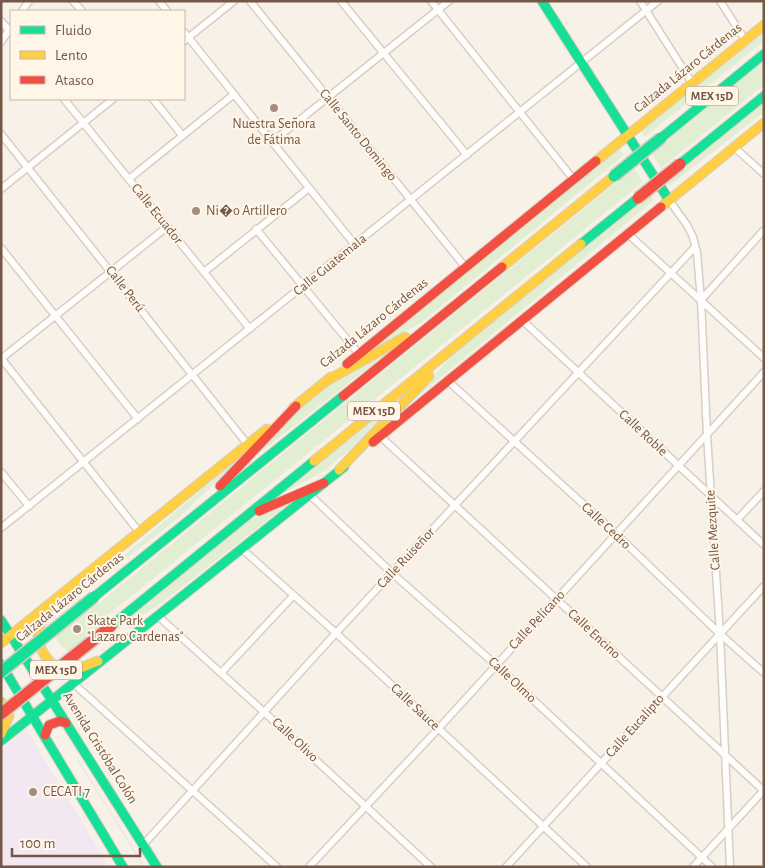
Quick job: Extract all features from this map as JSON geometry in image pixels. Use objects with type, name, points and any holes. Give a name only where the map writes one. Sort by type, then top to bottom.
[{"type":"main road","points":[[542,1],[670,200]]},
{"type":"main road","name":"Calzada Lázaro Cárdenas","points":[[1,643],[140,533],[764,25]]},
{"type":"main road","name":"Calzada Lázaro Cárdenas","points":[[1,672],[764,54]]},
{"type":"main road","name":"MEX 15D","points":[[1,714],[764,96]]},
{"type":"main road","points":[[1,741],[310,495],[447,380],[764,123]]},
{"type":"main road","points":[[328,380],[436,320]]},
{"type":"main road","points":[[339,470],[463,339]]},
{"type":"main road","points":[[185,522],[296,406]]},
{"type":"main road","points":[[246,516],[324,483]]},
{"type":"main road","points":[[53,602],[40,625],[38,639],[39,646],[54,667],[66,671],[103,659]]},
{"type":"main road","name":"Avenida Cristóbal Colón","points":[[1,620],[157,867]]},
{"type":"main road","points":[[1,664],[121,866]]},
{"type":"main road","points":[[1,702],[9,716],[1,734]]},
{"type":"main road","points":[[44,735],[49,725],[60,722],[66,723]]},
{"type":"street","points":[[234,1],[186,40],[355,245]]},
{"type":"street","name":"Calle Santo Domingo","points":[[250,1],[466,268]]},
{"type":"street","points":[[342,1],[467,155]]},
{"type":"street","points":[[431,1],[574,180]]},
{"type":"street","points":[[272,142],[449,1]]},
{"type":"street","points":[[640,1],[692,83]]},
{"type":"street","name":"Calle Guatemala","points":[[1,528],[582,64],[658,1]]},
{"type":"street","points":[[720,1],[745,40]]},
{"type":"street","points":[[1,21],[10,30],[1,42]]},
{"type":"street","points":[[129,179],[233,95]]},
{"type":"street","name":"Calle Ecuador","points":[[65,100],[250,329]]},
{"type":"street","points":[[1,188],[112,100]]},
{"type":"street","points":[[154,100],[182,135]]},
{"type":"street","name":"Calle Perú","points":[[1,134],[112,271],[248,445]]},
{"type":"street","points":[[734,147],[764,174]]},
{"type":"street","points":[[204,272],[309,188]]},
{"type":"street","name":"Calle Mezquite","points":[[670,200],[693,237],[701,300],[707,435],[720,634],[730,867]]},
{"type":"street","points":[[140,533],[1,359],[167,226]]},
{"type":"street","points":[[256,229],[359,354]]},
{"type":"street","points":[[701,300],[764,230]]},
{"type":"street","points":[[628,234],[764,358]]},
{"type":"street","name":"Calle Ruiseñor","points":[[143,845],[336,633],[695,247]]},
{"type":"street","points":[[1,248],[138,419]]},
{"type":"street","name":"Calle Roble","points":[[522,320],[764,544]]},
{"type":"street","name":"Calle Pelícano","points":[[309,867],[764,372]]},
{"type":"street","name":"Calle Cedro","points":[[447,380],[616,534],[720,634],[764,673]]},
{"type":"street","name":"Calle Encino","points":[[380,436],[764,790]]},
{"type":"street","points":[[1,472],[29,506]]},
{"type":"street","points":[[737,520],[764,491]]},
{"type":"street","name":"Calle Olmo","points":[[310,495],[392,573],[496,665],[712,867]]},
{"type":"street","name":"Calle Sauce","points":[[242,549],[336,633],[587,867]]},
{"type":"street","name":"Calle Eucalipto","points":[[506,867],[764,586]]},
{"type":"street","points":[[221,673],[293,596]]},
{"type":"street","name":"Calle Olivo","points":[[158,616],[431,867]]},
{"type":"street","points":[[74,682],[277,867]]},
{"type":"street","points":[[694,867],[764,790]]},
{"type":"shaded area","name":"CECATI 7","points":[[26,729],[109,867],[1,867],[1,750]]},
{"type":"green space","points":[[764,30],[764,41],[645,137],[641,130]]},
{"type":"green space","points":[[764,61],[764,85],[661,168],[651,152]]},
{"type":"green space","points":[[764,100],[764,112],[669,186],[666,181]]},
{"type":"green space","points":[[619,148],[624,155],[422,322],[363,356]]},
{"type":"green space","points":[[634,168],[643,182],[97,624],[105,635],[77,658],[59,644],[51,623],[78,601],[92,618],[88,612]]},
{"type":"green space","points":[[651,195],[654,200],[404,408],[467,339]]},
{"type":"green space","points":[[385,354],[247,463],[300,406],[326,385]]},
{"type":"green space","points":[[405,391],[369,434],[324,471],[271,500]]},
{"type":"green space","points":[[245,453],[183,514],[33,632]]},
{"type":"green space","points":[[284,507],[160,604],[103,638],[250,520]]},
{"type":"tram line","points":[[78,760],[144,867]]},
{"type":"traffic: fast","points":[[542,1],[669,200]]},
{"type":"traffic: fast","points":[[661,138],[764,54]]},
{"type":"traffic: fast","points":[[680,164],[764,96]]},
{"type":"traffic: fast","points":[[614,176],[661,138]]},
{"type":"traffic: fast","points":[[581,244],[638,198]]},
{"type":"traffic: fast","points":[[94,597],[343,396]]},
{"type":"traffic: fast","points":[[111,626],[314,461]]},
{"type":"traffic: fast","points":[[1,741],[344,467]]},
{"type":"traffic: fast","points":[[1,672],[94,597]]},
{"type":"traffic: fast","points":[[1,620],[157,867]]},
{"type":"traffic: fast","points":[[1,664],[123,867]]},
{"type":"traffic: slow","points":[[596,161],[764,25]]},
{"type":"traffic: slow","points":[[661,207],[764,123]]},
{"type":"traffic: slow","points":[[502,267],[614,176]]},
{"type":"traffic: slow","points":[[314,461],[581,244]]},
{"type":"traffic: slow","points":[[328,380],[405,337]]},
{"type":"traffic: slow","points":[[339,470],[429,376]]},
{"type":"traffic: slow","points":[[293,408],[331,377]]},
{"type":"traffic: slow","points":[[1,643],[267,429]]},
{"type":"traffic: slow","points":[[49,609],[38,631],[38,639],[42,651],[49,661],[64,670],[81,668],[98,661]]},
{"type":"traffic: slow","points":[[1,702],[9,716],[1,734]]},
{"type":"traffic: jam","points":[[347,364],[596,161]]},
{"type":"traffic: jam","points":[[638,198],[680,164]]},
{"type":"traffic: jam","points":[[373,442],[661,207]]},
{"type":"traffic: jam","points":[[343,396],[502,267]]},
{"type":"traffic: jam","points":[[220,486],[296,406]]},
{"type":"traffic: jam","points":[[259,511],[324,483]]},
{"type":"traffic: jam","points":[[1,714],[111,626]]},
{"type":"traffic: jam","points":[[45,735],[49,725],[60,721],[66,723]]},
{"type":"place","name":"Nuestra Señora de Fátima","points":[[274,108]]},
{"type":"place","name":"Ni�o Artillero","points":[[196,211]]},
{"type":"place","name":"Skate Park \"Lazaro Cardenas\"","points":[[77,629]]},
{"type":"place","name":"CECATI 7","points":[[33,792]]}]
